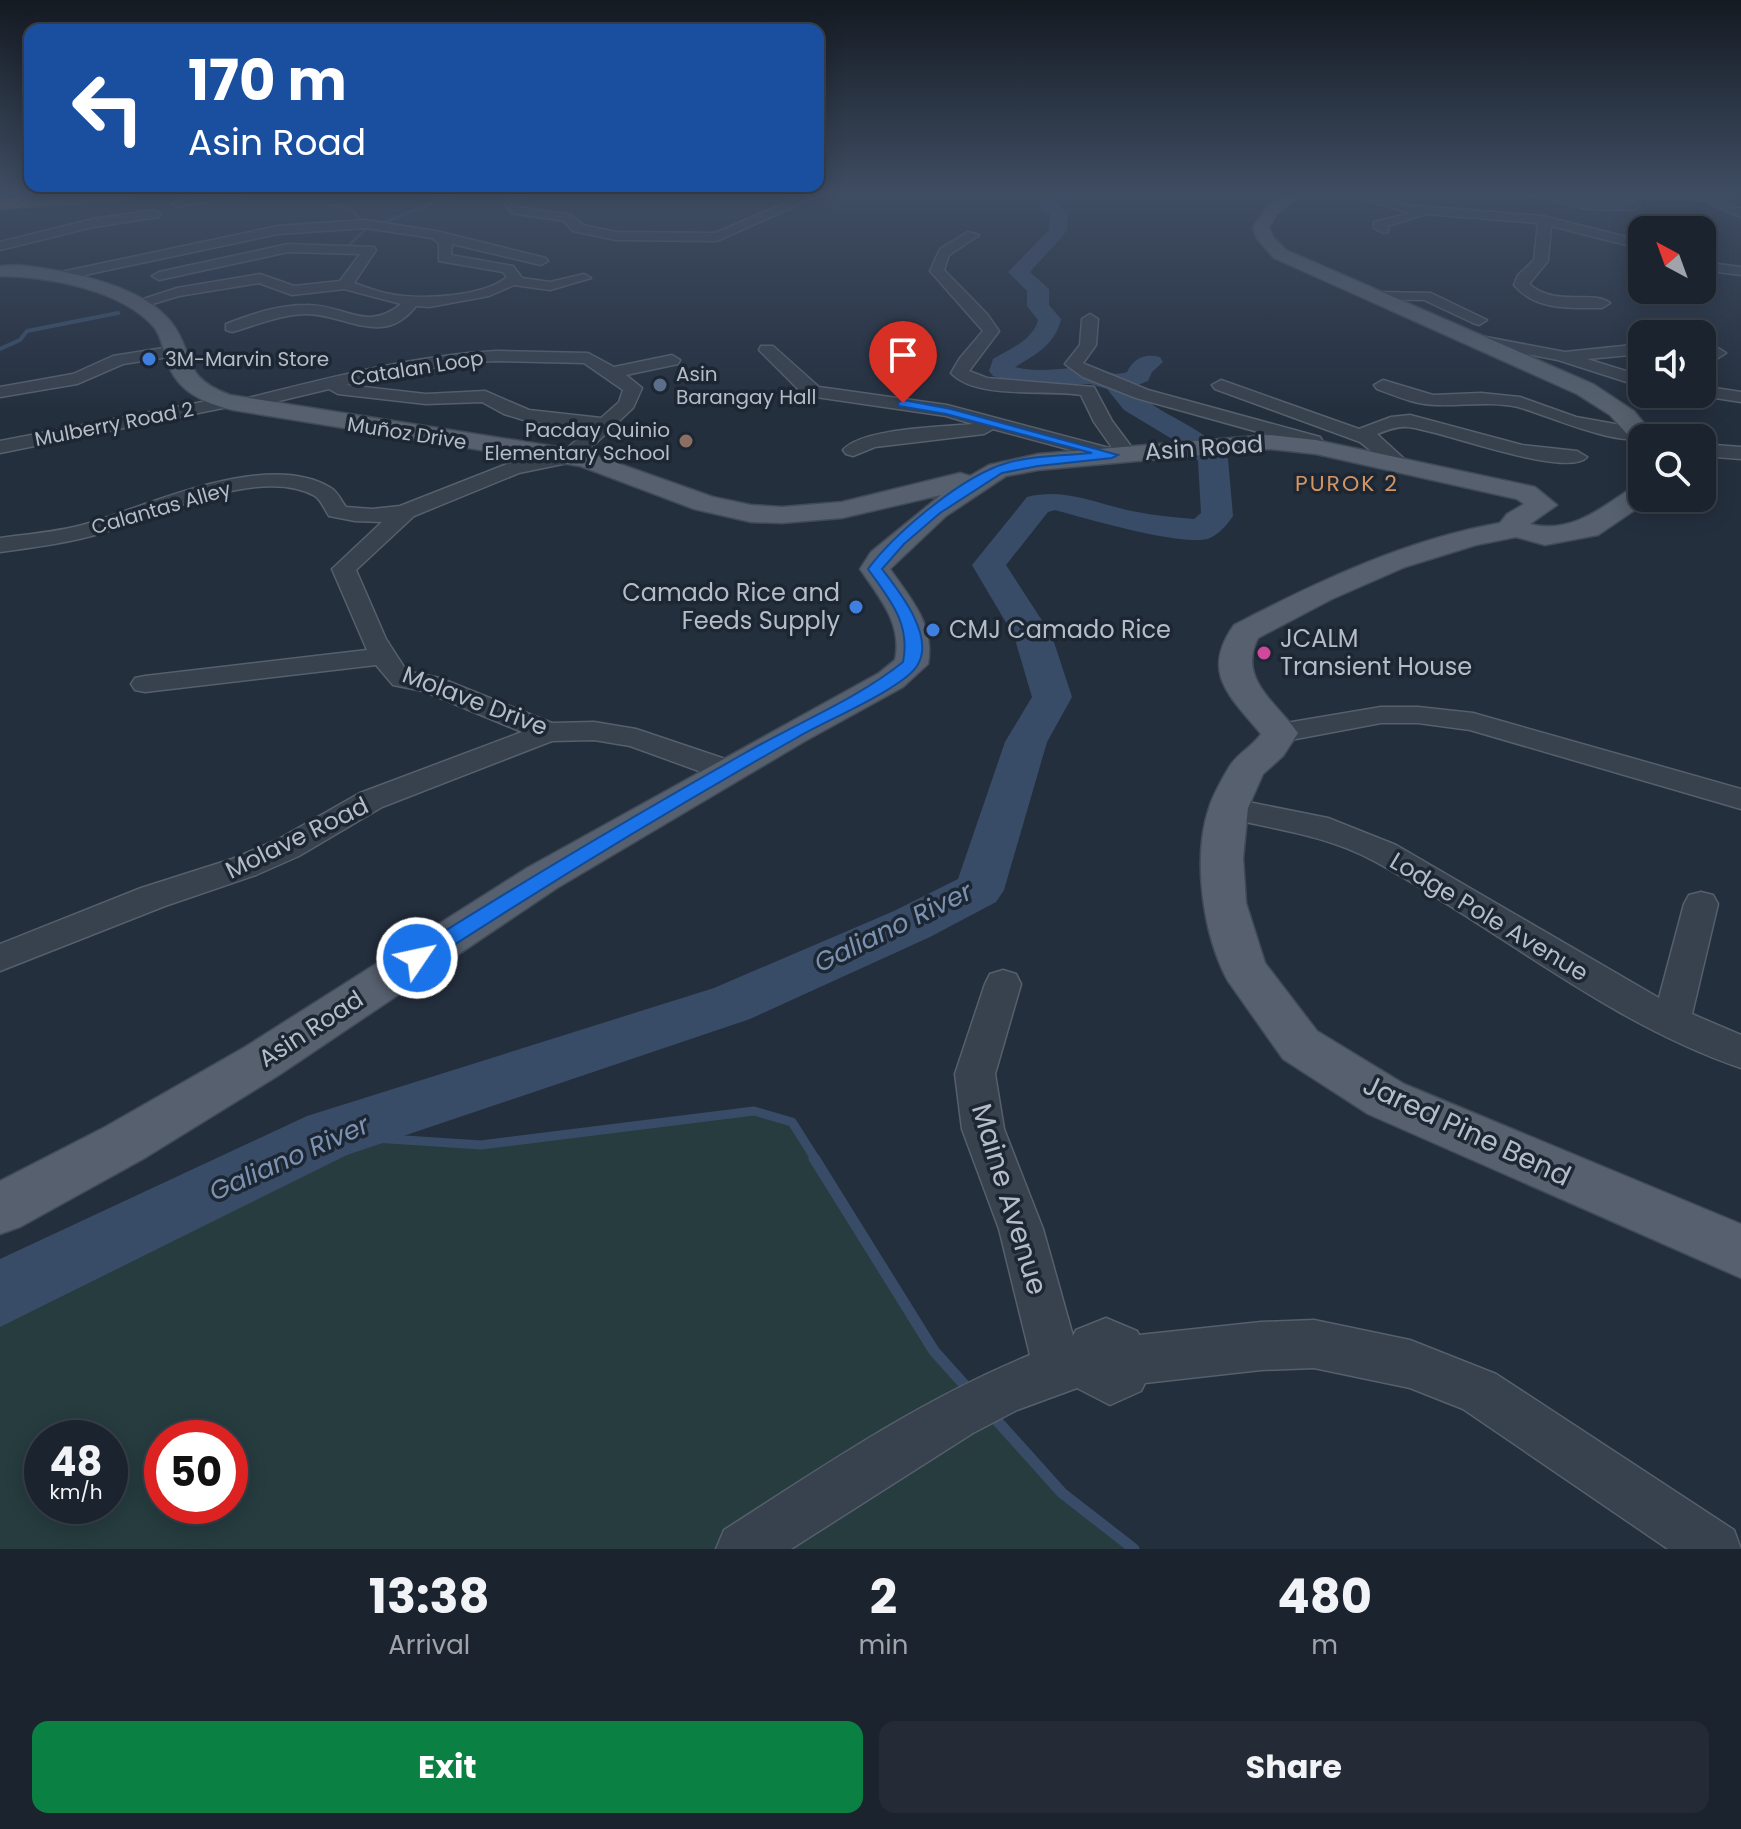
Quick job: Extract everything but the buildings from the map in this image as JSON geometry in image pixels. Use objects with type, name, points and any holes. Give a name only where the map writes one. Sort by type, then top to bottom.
[{"type":"main road","points":[[1312,267],[1380,296],[1477,330],[1618,408],[1633,424]]},
{"type":"main road","name":"Muñoz Drive","points":[[0,271],[53,274],[146,302],[162,324],[188,380],[204,392],[235,403],[570,457],[607,465],[718,507],[767,514],[814,513],[882,505],[998,470]]},
{"type":"main road","name":"Asin Road","points":[[0,1209],[124,1143],[262,1061],[542,878],[792,733],[891,680],[911,664],[915,640],[899,602],[875,569],[899,541],[936,510],[998,470],[1038,462],[1238,444],[1269,442],[1316,447],[1513,489],[1534,497],[1543,505],[1517,520],[1514,523],[1516,529]]},
{"type":"main road","points":[[1280,733],[1241,687],[1234,665],[1236,649],[1245,632],[1321,592],[1395,561],[1471,537],[1516,529],[1545,536],[1588,529],[1628,502]]},
{"type":"main road","name":"Jared Pine Bend","points":[[1280,733],[1270,748],[1247,768],[1228,808],[1222,858],[1224,903],[1244,969],[1300,1045],[1386,1099],[1741,1251]]},
{"type":"street","points":[[53,274],[82,267]]},
{"type":"street","points":[[53,274],[92,267]]},
{"type":"street","points":[[136,267],[195,290]]},
{"type":"street","points":[[159,276],[199,267]]},
{"type":"street","points":[[345,285],[357,267]]},
{"type":"street","points":[[498,267],[513,272],[513,281]]},
{"type":"street","points":[[937,267],[937,271],[982,317],[991,331],[988,339],[964,362],[960,373],[1001,385],[1054,385],[1088,391],[1103,422],[1130,453]]},
{"type":"street","points":[[1534,267],[1523,278],[1521,285],[1531,294],[1548,301],[1602,303]]},
{"type":"street","points":[[1716,268],[1741,271]]},
{"type":"street","points":[[146,302],[171,299],[195,290],[253,278],[270,280],[282,289],[292,291],[345,285],[411,302],[463,298],[489,292],[513,281],[550,286],[584,278]]},
{"type":"street","points":[[232,327],[264,316],[300,309],[322,309],[369,325],[395,315],[411,302]]},
{"type":"street","points":[[1090,319],[1088,345],[1074,364],[1081,370],[1124,383],[1142,394],[1313,441],[1316,447]]},
{"type":"street","points":[[1477,330],[1628,378]]},
{"type":"street","points":[[767,350],[815,392],[923,406],[1130,453]]},
{"type":"street","points":[[1561,356],[1628,350]]},
{"type":"street","points":[[0,392],[77,379],[119,360],[176,351]]},
{"type":"street","name":"Catalan Loop","points":[[235,403],[458,358],[588,358],[612,373]]},
{"type":"street","points":[[612,373],[672,360]]},
{"type":"street","points":[[570,457],[633,396],[633,388],[612,373]]},
{"type":"street","points":[[321,385],[426,399],[485,396],[527,415],[606,424]]},
{"type":"street","points":[[1221,385],[1367,438],[1402,466]]},
{"type":"street","points":[[1383,385],[1433,400],[1481,398],[1520,402],[1572,422],[1628,433]]},
{"type":"street","points":[[1716,393],[1741,397]]},
{"type":"street","name":"Mulberry Road 2","points":[[0,447],[235,403]]},
{"type":"street","points":[[1367,438],[1367,431],[1376,427],[1410,421],[1521,451],[1577,457]]},
{"type":"street","points":[[853,450],[871,442],[1003,426]]},
{"type":"street","points":[[1716,451],[1741,453]]},
{"type":"street","name":"Molave Drive","points":[[570,457],[541,460],[514,468],[406,511],[344,569],[363,619],[394,672],[403,679],[430,684],[548,732],[594,731],[636,738],[729,771]]},
{"type":"street","name":"Calantas Alley","points":[[0,545],[68,535],[244,484],[304,485],[326,494],[337,511],[361,517],[384,517],[406,511]]},
{"type":"street","points":[[145,684],[385,656]]},
{"type":"street","points":[[1280,733],[1381,715],[1418,715],[1473,722],[1741,799]]},
{"type":"street","name":"Molave Road","points":[[0,958],[153,897],[244,867],[288,848],[371,800],[548,732]]},
{"type":"street","name":"Lodge Pole Avenue","points":[[1228,808],[1317,825],[1385,853],[1598,983],[1671,1022],[1741,1052]]},
{"type":"street","points":[[1671,1022],[1701,904]]},
{"type":"street","name":"Maine Avenue","points":[[1003,984],[975,1074],[983,1129],[1021,1229],[1092,1363]]},
{"type":"street","points":[[743,1549],[927,1433],[1011,1385],[1092,1363],[1261,1346],[1314,1344],[1410,1364],[1479,1391],[1715,1549]]},
{"type":"green space","points":[[754,1111],[792,1122],[934,1351],[1062,1493],[1134,1549],[0,1549],[0,1294],[328,1135],[481,1145]]},
{"type":"waterway","name":"Galiano River","points":[[1023,267],[1018,272],[1038,289],[1038,306],[1050,319],[1044,334],[1032,346],[1002,364],[1002,371],[1027,378],[1092,376],[1116,384]]},
{"type":"waterway","points":[[0,349],[20,340],[27,331],[118,313]]},
{"type":"waterway","points":[[1116,384],[1139,376],[1140,369],[1151,362]]},
{"type":"waterway","name":"Galiano River","points":[[0,1294],[328,1135],[731,1004],[912,924],[979,890],[1026,742],[1052,697],[1033,636],[989,565],[1038,504],[1055,501],[1137,522],[1201,530],[1217,516],[1213,459],[1197,442],[1133,404],[1116,384]]},
{"type":"waterway","points":[[328,1135],[481,1145],[754,1111],[792,1122],[816,1160]]},
{"type":"waterway","points":[[814,1158],[934,1351],[969,1390]]},
{"type":"waterway","points":[[991,1414],[1062,1493],[1134,1549]]},
{"type":"place","name":"3M-Marvin Store","points":[[149,359]]},
{"type":"place","name":"Asin Barangay Hall","points":[[660,385]]},
{"type":"place","name":"Pacday Quinio Elementary School","points":[[686,441]]},
{"type":"place","name":"Camado Rice and Feeds Supply","points":[[856,607]]},
{"type":"place","name":"CMJ Camado Rice","points":[[933,630]]},
{"type":"place","name":"JCALM Transient House","points":[[1264,653]]},
{"type":"district","name":"PUROK 2","points":[[1347,483]]},
{"type":"route","points":[[417,958],[542,878],[792,733],[891,680],[911,664],[915,640],[899,602],[875,569],[881,558],[936,510],[998,470],[1038,462],[1112,455],[947,411],[903,403]]}]
